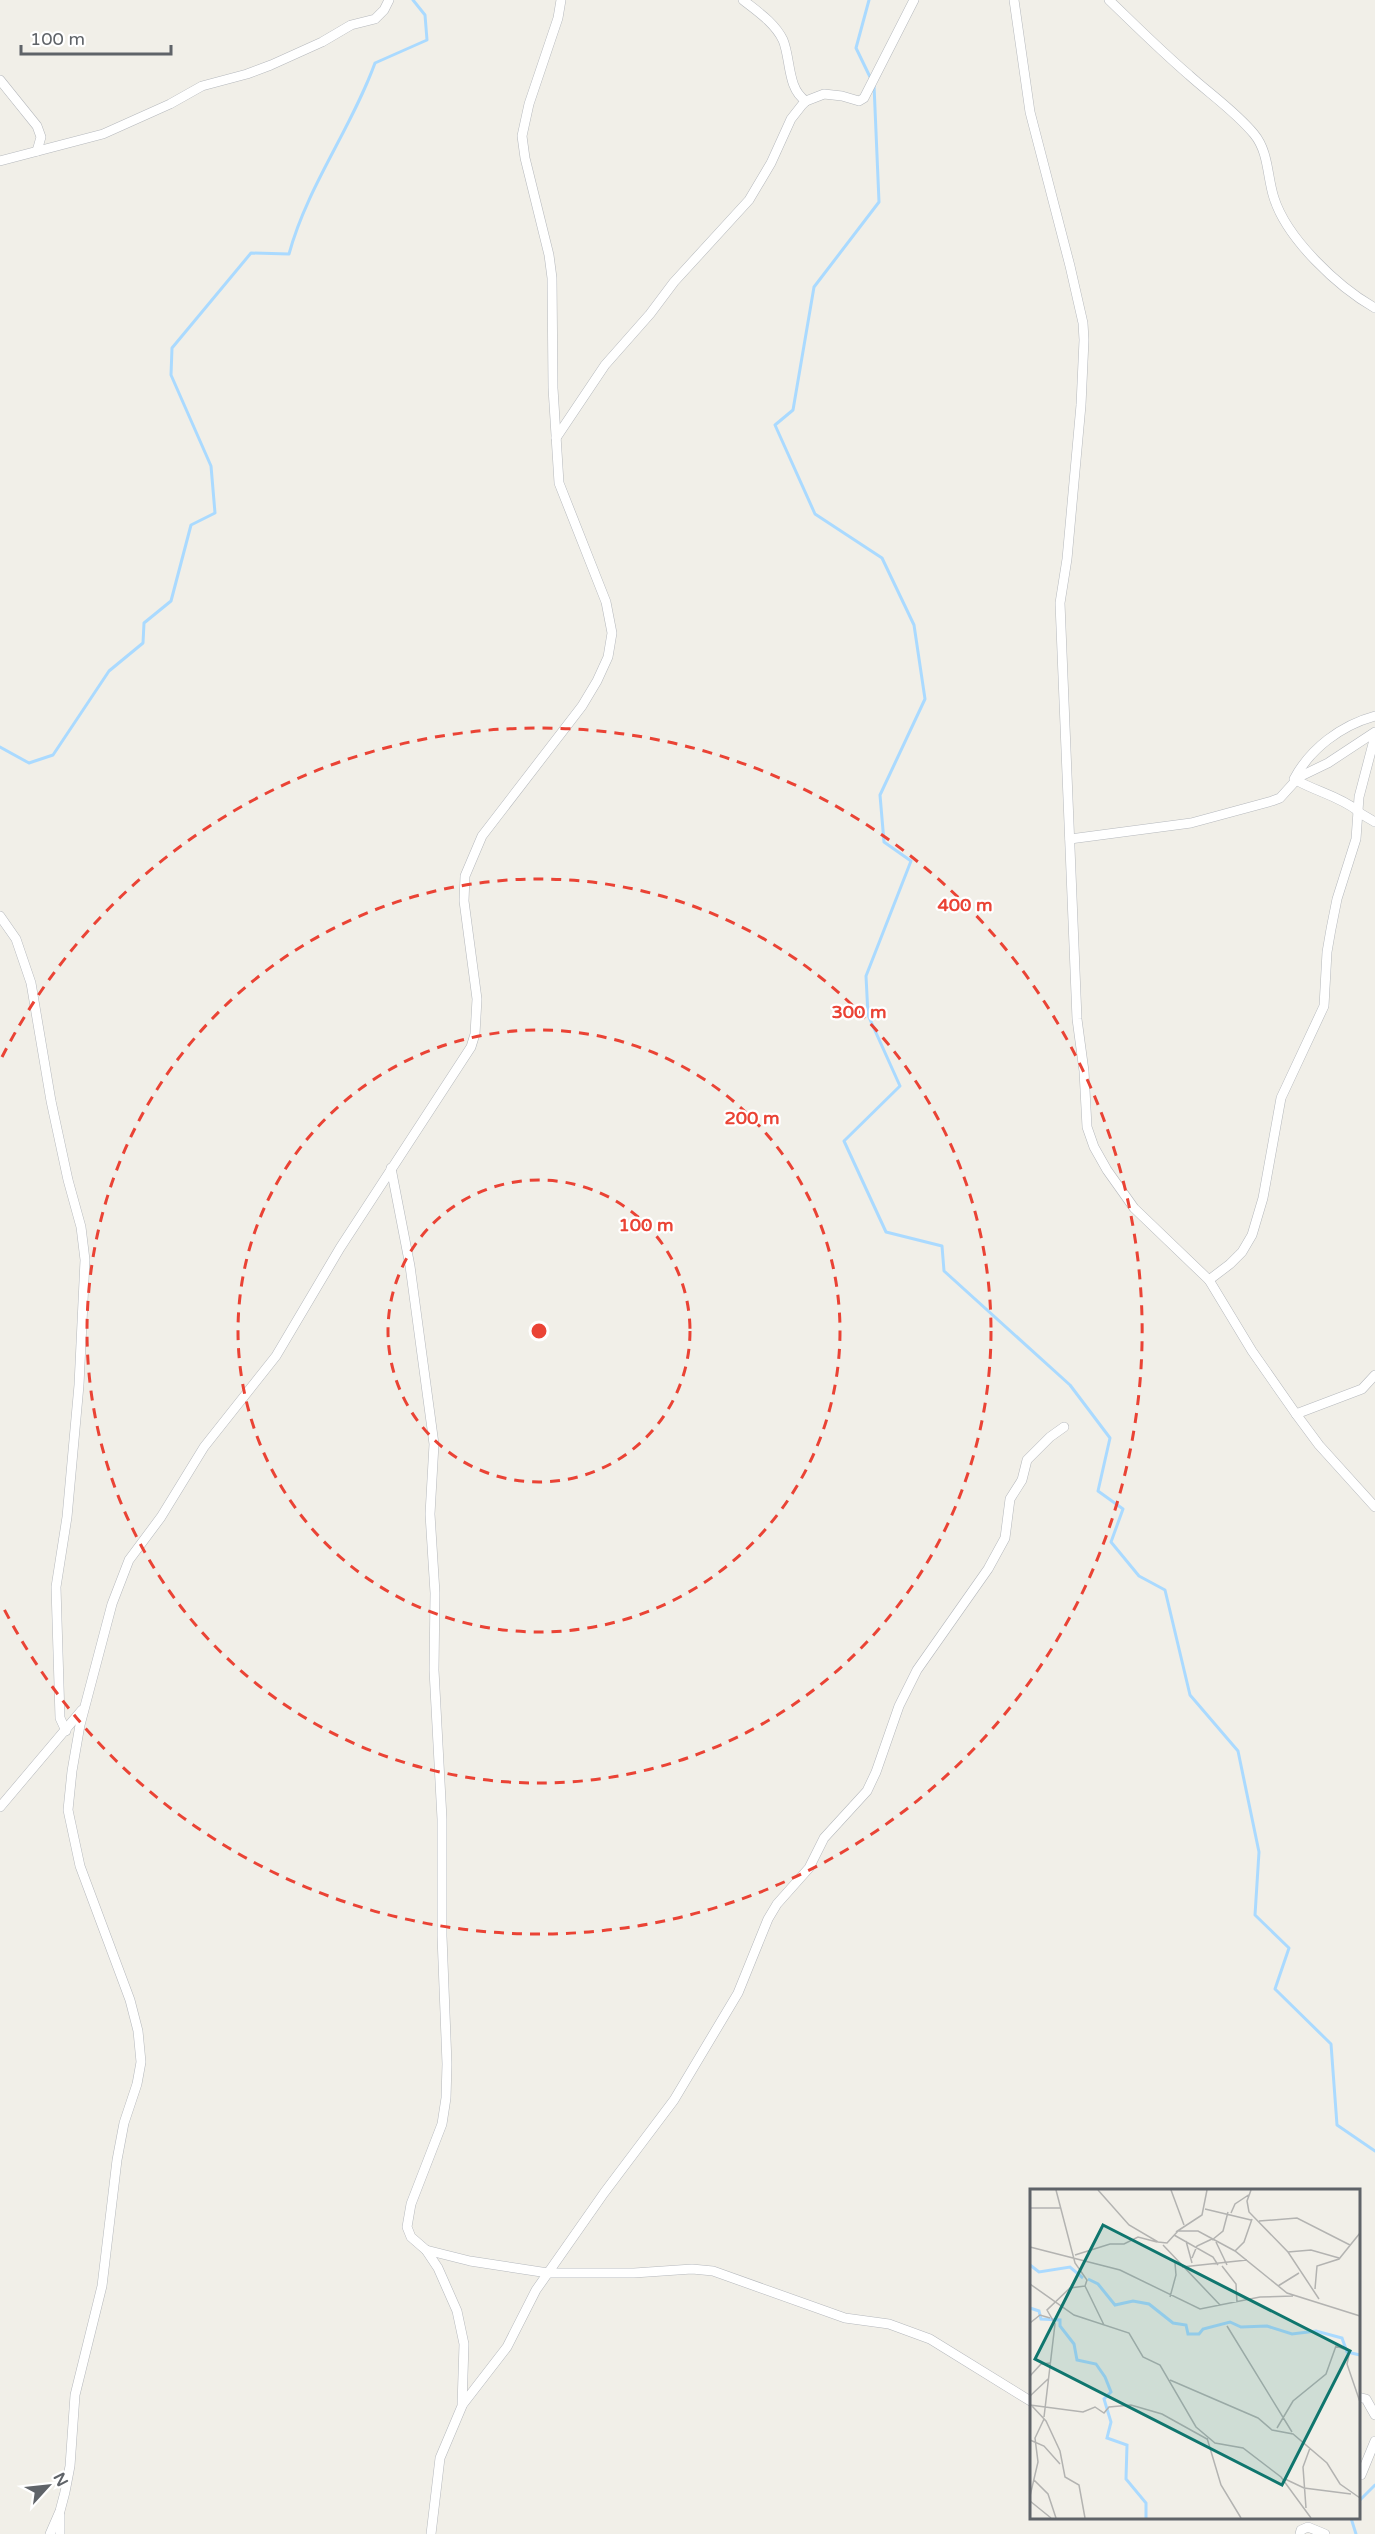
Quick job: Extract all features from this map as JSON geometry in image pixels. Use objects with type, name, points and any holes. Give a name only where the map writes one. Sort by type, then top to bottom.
[{"type":"street","points":[[0,161],[103,134],[170,104],[202,86],[271,65],[351,25],[375,19],[384,10],[389,0]]},
{"type":"street","points":[[50,2534],[60,2511],[70,2466],[76,2386],[106,2262],[117,2160],[124,2123],[137,2084],[141,2062],[138,2031],[130,2000],[87,1890],[68,1810],[80,1725],[114,1596],[129,1560],[161,1517],[215,1431],[276,1356],[391,1168],[460,1066],[475,1034],[476,979],[464,901],[465,876],[482,836],[582,706],[608,657],[612,633],[606,602],[559,483],[553,388],[552,278],[549,255],[525,158],[522,136],[529,104],[555,27],[561,0]]},
{"type":"street","points":[[743,0],[779,33],[795,90],[806,101]]},
{"type":"street","points":[[556,438],[605,365],[650,314],[674,282],[749,200],[771,163],[791,119],[806,101],[824,94],[862,101],[914,0]]},
{"type":"street","points":[[1014,0],[1030,112],[1083,323],[1082,394],[1067,559],[1060,603],[1077,1019],[1089,1134],[1107,1170],[1134,1208],[1209,1280],[1252,1351],[1296,1414],[1319,1445],[1375,1508]]},
{"type":"street","points":[[1109,0],[1170,59],[1253,132],[1261,142],[1274,198],[1285,224],[1334,277],[1375,308]]},
{"type":"street","points":[[0,81],[38,126],[41,137],[37,151]]},
{"type":"street","points":[[1070,839],[1191,823],[1280,798],[1294,782],[1303,765],[1320,746],[1348,727],[1375,716]]},
{"type":"street","points":[[1294,782],[1375,734]]},
{"type":"street","points":[[1209,1280],[1242,1252],[1257,1221],[1281,1098],[1324,1006],[1329,941],[1337,899],[1356,839],[1362,781],[1375,734]]},
{"type":"street","points":[[1294,782],[1340,799],[1375,822]]},
{"type":"street","points":[[0,916],[16,939],[31,983],[51,1101],[68,1180],[80,1222],[85,1260],[84,1324],[78,1394],[67,1517],[56,1587],[60,1718],[62,1727],[66,1731]]},
{"type":"street","points":[[391,1168],[410,1266],[435,1451],[429,1514],[435,1593],[434,1653],[442,1819],[442,1944],[447,2064],[446,2098],[442,2124],[408,2214],[409,2232],[426,2250],[445,2282],[461,2327],[464,2377],[462,2406]]},
{"type":"street","points":[[1296,1414],[1362,1389],[1375,1375]]},
{"type":"street","points":[[431,2534],[440,2458],[462,2406],[507,2347],[525,2308],[548,2273],[674,2100],[738,1993],[768,1919],[777,1904],[808,1868],[824,1838],[867,1791],[899,1706],[916,1670],[988,1569],[1005,1538],[1010,1499],[1022,1480],[1027,1460],[1050,1437],[1064,1427]]},
{"type":"street","points":[[0,1807],[66,1731],[87,1703]]},
{"type":"street","points":[[426,2250],[470,2261],[548,2273],[634,2273],[692,2269],[719,2273],[845,2318],[888,2324],[930,2339],[1016,2395],[1030,2401]]},
{"type":"street","points":[[1360,2397],[1366,2399],[1375,2415]]},
{"type":"street","points":[[1361,2475],[1375,2441]]},
{"type":"street","points":[[60,2511],[60,2534]]},
{"type":"street","points":[[1300,2534],[1301,2530],[1308,2528],[1325,2534]]},
{"type":"waterway","points":[[0,747],[29,763],[53,755],[109,671],[143,643],[144,623],[171,601],[191,525],[215,513],[211,466],[171,375],[172,348],[251,253],[289,254],[307,205],[375,63],[427,40],[425,15],[413,0]]},
{"type":"waterway","points":[[869,0],[856,48],[871,79]]},
{"type":"waterway","points":[[874,85],[879,202],[814,287],[793,410],[775,425],[815,514],[882,558],[914,625],[925,699],[880,795],[884,842],[911,861],[866,976],[868,1015],[900,1086],[844,1141],[886,1232],[942,1246],[944,1271],[1070,1385],[1110,1438],[1098,1491],[1123,1509],[1111,1542],[1139,1576],[1165,1590],[1190,1695],[1238,1751],[1259,1852],[1255,1915],[1289,1948],[1275,1989],[1331,2044],[1337,2125],[1375,2151]]},
{"type":"waterway","points":[[1360,2500],[1375,2485]]},
{"type":"waterway","points":[[1351,2519],[1356,2534]]}]
